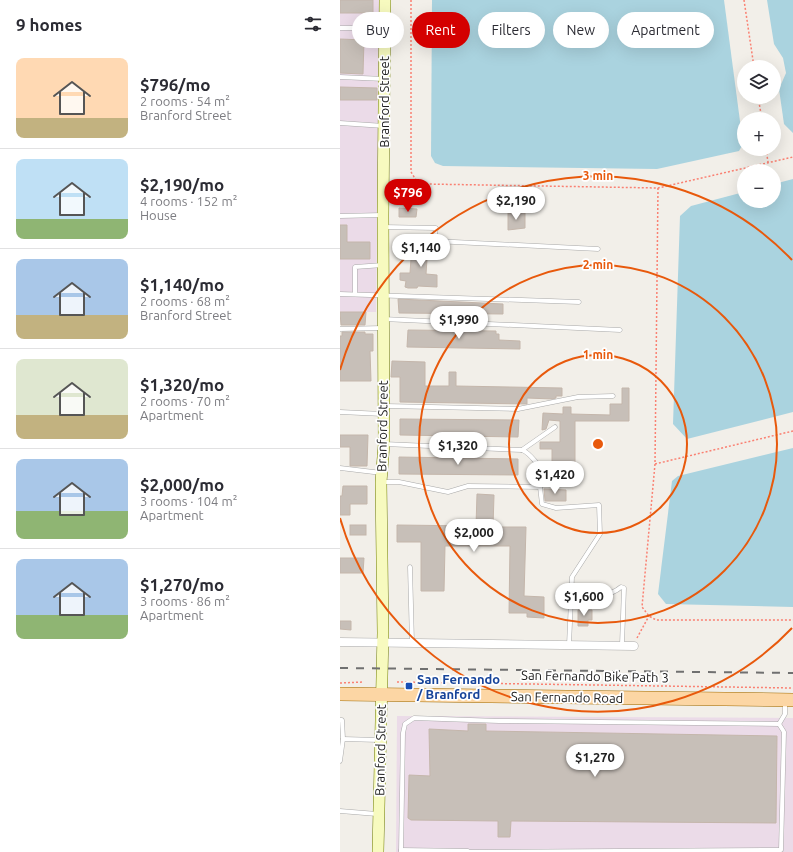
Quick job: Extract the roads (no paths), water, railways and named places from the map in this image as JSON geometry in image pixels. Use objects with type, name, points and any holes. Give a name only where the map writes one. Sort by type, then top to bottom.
[{"type":"main road","name":"Branford Street","points":[[385,0],[385,12]]},
{"type":"main road","name":"Branford Street","points":[[378,852],[382,643],[382,477],[384,444],[382,294],[384,48]]},
{"type":"main road","name":"San Fernando Road","points":[[340,694],[789,700]]},
{"type":"street","points":[[340,642],[634,646]]},
{"type":"lane","points":[[340,28],[352,28]]},
{"type":"lane","points":[[340,77],[384,79]]},
{"type":"lane","points":[[340,123],[384,126]]},
{"type":"lane","points":[[340,216],[383,215]]},
{"type":"lane","points":[[383,227],[436,228],[434,241],[598,249]]},
{"type":"lane","points":[[355,294],[355,266],[383,265]]},
{"type":"lane","points":[[340,294],[382,294],[418,297],[579,302]]},
{"type":"lane","points":[[340,329],[383,324],[620,330]]},
{"type":"lane","points":[[340,412],[383,410],[518,409],[578,397],[613,396]]},
{"type":"lane","points":[[522,450],[555,427]]},
{"type":"lane","points":[[384,444],[522,450],[527,452],[538,466],[549,473]]},
{"type":"lane","points":[[340,468],[354,468],[399,482],[448,492],[468,486],[540,487],[542,504],[556,508],[599,505],[600,534],[572,577],[569,645]]},
{"type":"lane","points":[[410,566],[412,643]]},
{"type":"lane","points":[[571,594],[608,595],[621,587],[624,588],[622,646]]},
{"type":"lane","points":[[779,724],[785,714],[789,700]]},
{"type":"lane","points":[[414,718],[499,721],[779,724],[784,732],[781,851],[401,851],[403,733],[405,724],[414,718]]},
{"type":"lane","points":[[340,720],[342,720],[343,739],[340,761]]},
{"type":"lane","points":[[343,739],[380,740]]},
{"type":"lane","points":[[340,811],[379,814]]},
{"type":"water","points":[[432,0],[724,0],[739,112],[737,112],[737,151],[657,169],[443,166],[435,163],[431,156],[432,48],[470,48],[470,12],[432,12]]},
{"type":"water","points":[[767,0],[793,0],[793,133],[784,124],[781,103],[781,84],[786,73],[783,58],[774,44]]},
{"type":"water","points":[[793,179],[793,412],[687,439],[673,424],[680,216],[691,206],[737,194],[737,208],[781,208],[781,182]]},
{"type":"water","points":[[793,448],[793,607],[666,604],[658,594],[672,481],[678,476]]},
{"type":"railway","points":[[340,668],[793,673]]},
{"type":"place","name":"San Fernando / Branford","points":[[409,686]]}]
